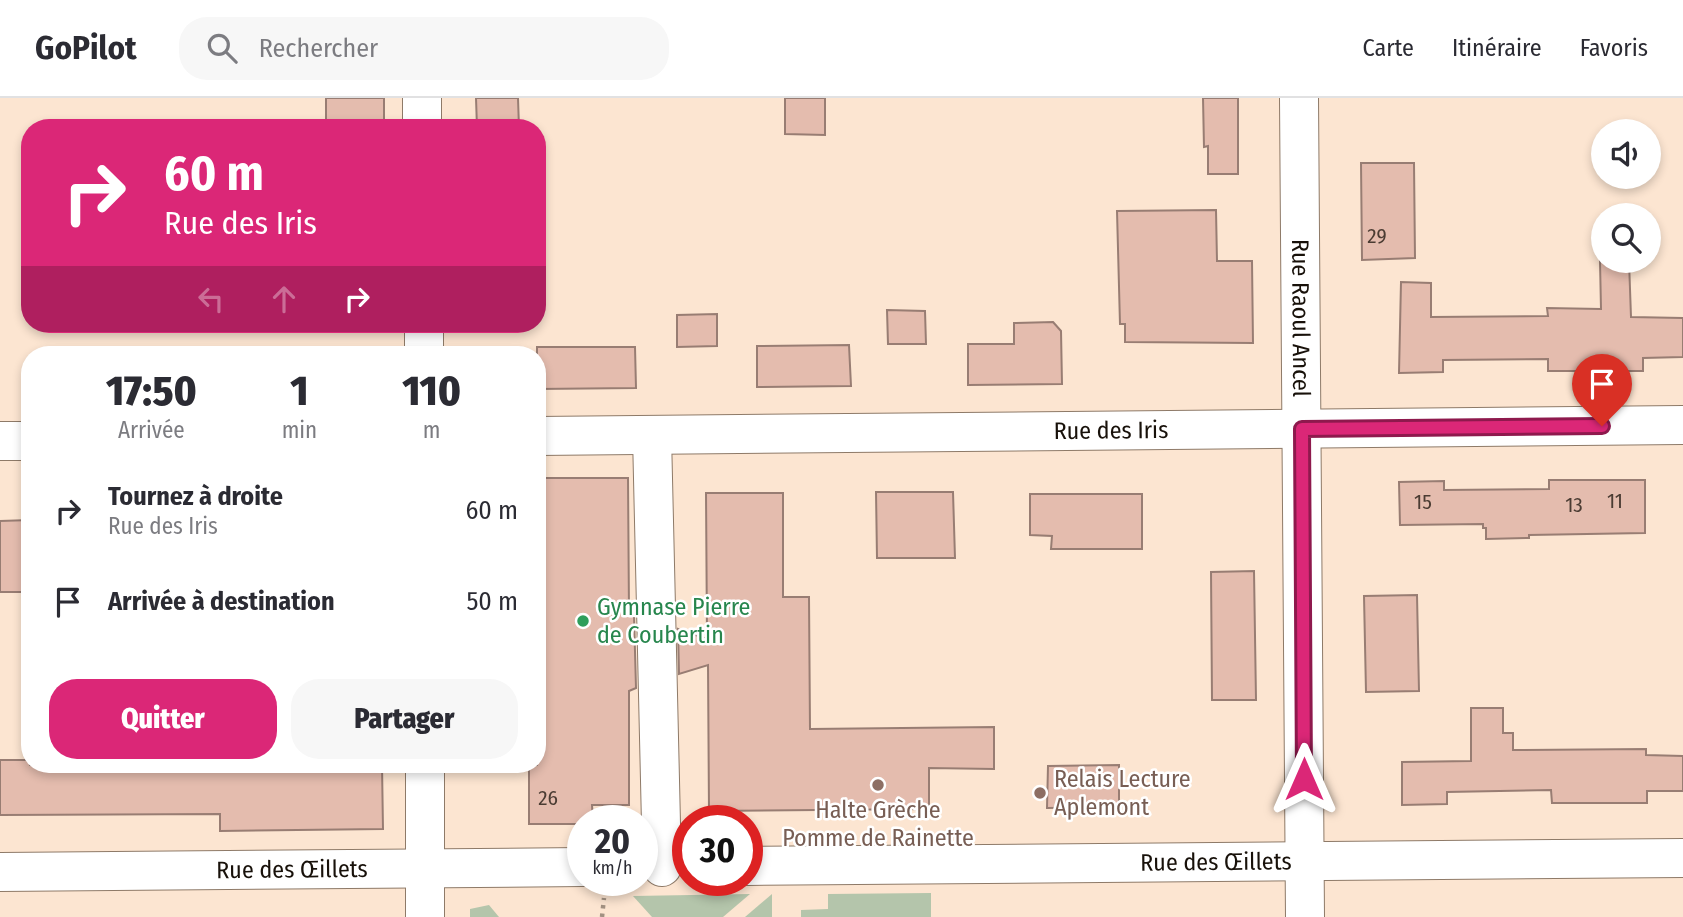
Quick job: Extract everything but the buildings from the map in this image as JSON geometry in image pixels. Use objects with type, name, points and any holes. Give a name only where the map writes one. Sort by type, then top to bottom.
[{"type":"street","points":[[422,98],[422,119]]},
{"type":"street","name":"Rue Raoul Ancel","points":[[1299,98],[1305,917]]},
{"type":"street","name":"Rue des Iris","points":[[546,436],[1683,425]]},
{"type":"street","points":[[652,435],[664,867]]},
{"type":"street","points":[[0,441],[21,441]]},
{"type":"street","points":[[425,773],[425,917]]},
{"type":"street","name":"Rue des Œillets","points":[[763,866],[1683,858]]},
{"type":"street","name":"Rue des Œillets","points":[[0,872],[567,867]]},
{"type":"green space","points":[[931,893],[931,917],[801,917],[801,910],[828,909],[828,894]]},
{"type":"green space","points":[[772,894],[772,917],[745,917]]},
{"type":"green space","points":[[633,896],[748,896],[723,917],[652,917]]},
{"type":"green space","points":[[489,905],[499,917],[470,917],[470,909]]},
{"type":"place","name":"Gymnase Pierre de Coubertin","points":[[583,621]]},
{"type":"place","name":"Halte Grèche Pomme de Rainette","points":[[878,785]]},
{"type":"place","name":"Relais Lecture Aplemont","points":[[1040,793]]},
{"type":"route","points":[[1304,779],[1302,429],[1602,426]]}]
